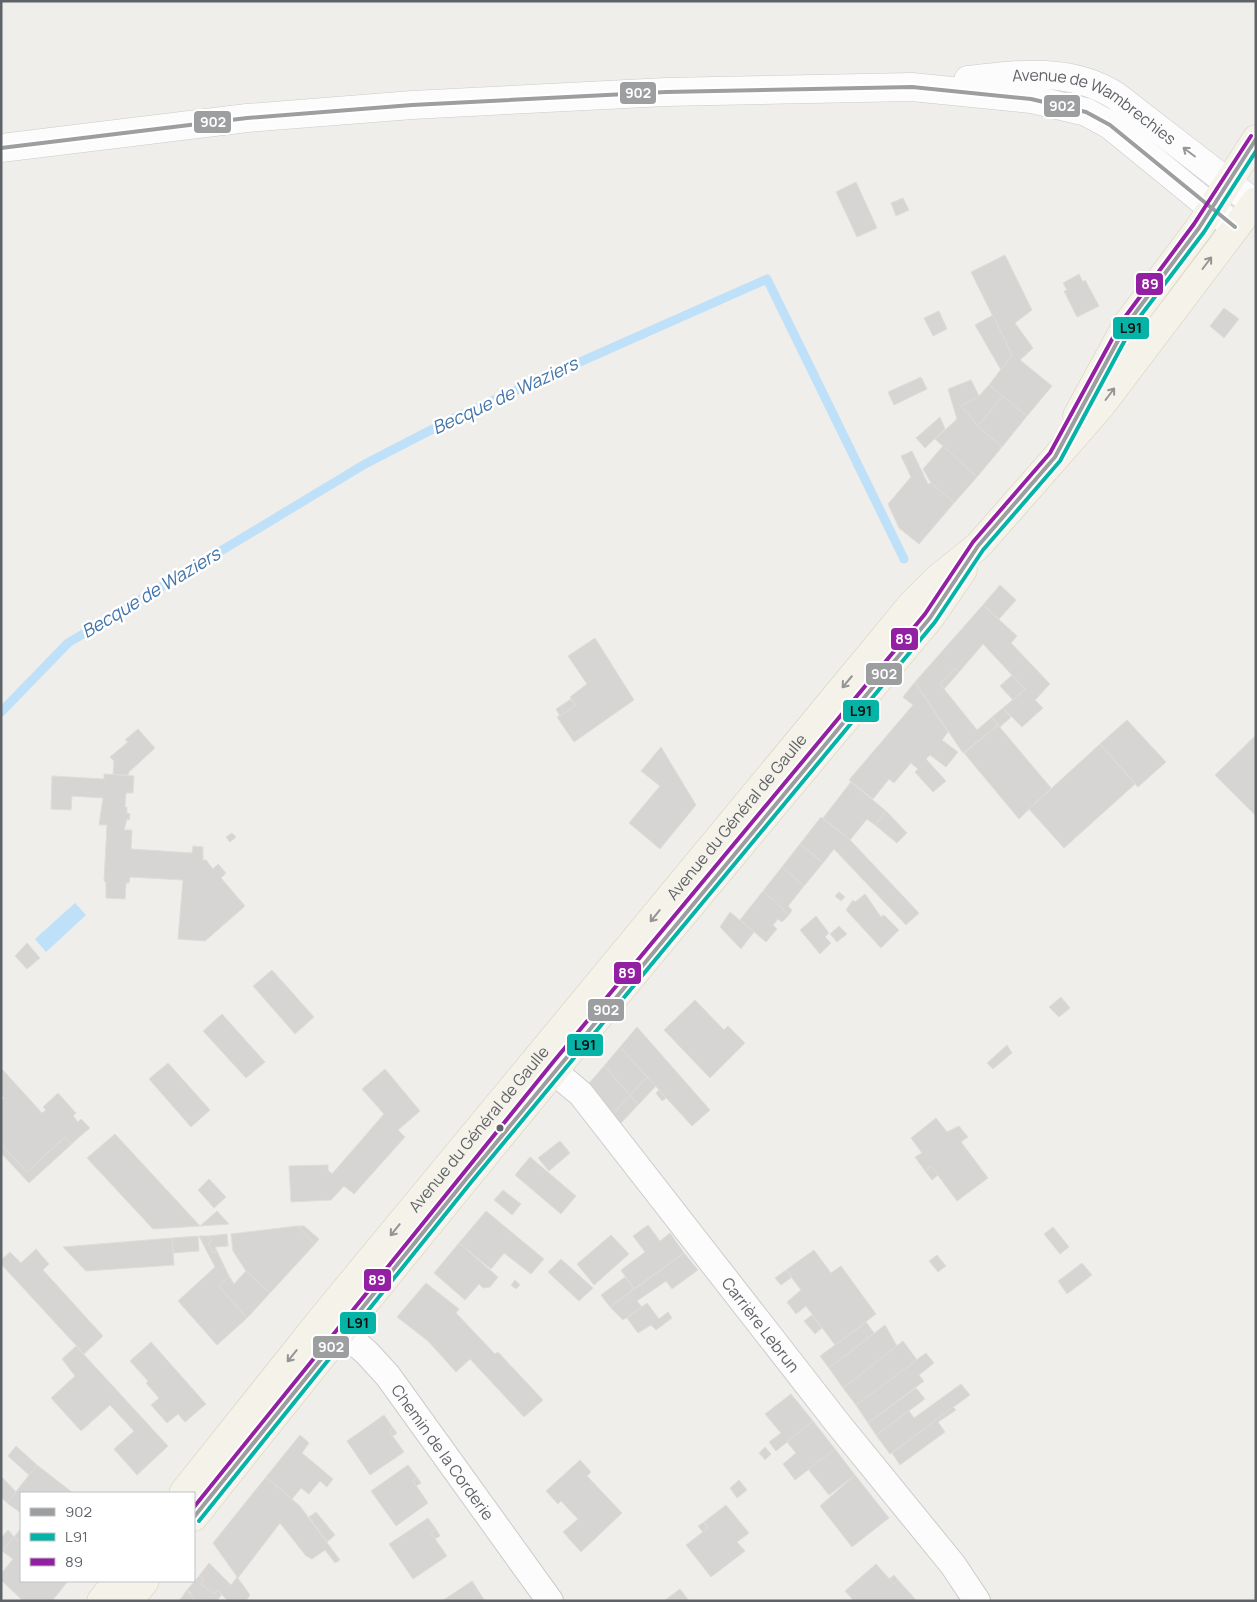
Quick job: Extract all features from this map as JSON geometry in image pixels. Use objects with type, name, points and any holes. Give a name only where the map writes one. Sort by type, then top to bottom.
[{"type":"main road","name":"Avenue de Wambrechies","points":[[1,148],[247,118],[412,105],[666,92],[912,87],[1041,74],[1082,80],[1095,84],[1116,96],[1255,202]]},
{"type":"main road","name":"Avenue de Wambrechies","points":[[912,87],[1031,99],[1086,112],[1110,125],[1235,227]]},
{"type":"main road","name":"Avenue du Général de Gaulle","points":[[1055,457],[1127,324],[1187,246],[1256,139]]},
{"type":"main road","name":"Avenue du Général de Gaulle","points":[[185,1492],[333,1323],[545,1064],[912,604],[937,579],[978,546],[1100,406],[1255,202]]},
{"type":"main road","name":"Avenue du Général de Gaulle","points":[[195,1517],[333,1323]]},
{"type":"main road","points":[[101,1601],[115,1582]]},
{"type":"main road","points":[[129,1601],[143,1582]]},
{"type":"street","name":"Carrière Lebrun","points":[[545,1064],[587,1102],[838,1424],[953,1565],[977,1601]]},
{"type":"street","name":"Chemin de la Corderie","points":[[333,1323],[367,1352],[388,1376],[550,1601]]},
{"type":"water","points":[[75,903],[86,915],[46,952],[35,939]]},
{"type":"building","points":[[856,182],[877,228],[857,237],[836,192]]},
{"type":"building","points":[[903,198],[909,210],[896,216],[891,203]]},
{"type":"building","points":[[1005,255],[1032,310],[1015,323],[1033,348],[1020,360],[1052,386],[1027,416],[989,385],[1012,355],[971,272]]},
{"type":"building","points":[[1079,274],[1083,282],[1085,280],[1099,306],[1077,317],[1064,291],[1067,290],[1063,283]]},
{"type":"building","points":[[1224,308],[1239,319],[1224,338],[1210,326]]},
{"type":"building","points":[[939,311],[947,329],[933,336],[924,318]]},
{"type":"building","points":[[993,315],[1012,355],[1001,370],[975,325]]},
{"type":"building","points":[[921,377],[927,389],[894,405],[888,392]]},
{"type":"building","points":[[971,380],[979,396],[961,406],[978,426],[1002,447],[977,477],[935,439],[957,419],[948,389]]},
{"type":"building","points":[[989,385],[1003,396],[978,426],[961,406],[979,396]]},
{"type":"building","points":[[1003,396],[1027,416],[1002,447],[978,426]]},
{"type":"building","points":[[940,417],[945,429],[925,448],[916,438]]},
{"type":"building","points":[[943,446],[977,477],[954,503],[931,483],[923,469]]},
{"type":"building","points":[[912,451],[928,484],[931,483],[954,503],[919,544],[899,528],[888,504],[911,477],[901,456]]},
{"type":"building","points":[[1000,585],[1016,600],[999,619],[983,605]]},
{"type":"building","points":[[983,605],[1017,636],[1011,643],[1050,684],[1035,700],[1043,708],[1022,727],[1003,708],[1025,689],[983,644],[959,672],[955,668],[940,684],[977,730],[992,717],[998,725],[963,753],[915,682]]},
{"type":"building","points":[[595,638],[634,700],[574,742],[557,717],[576,705],[570,697],[587,684],[568,656]]},
{"type":"building","points":[[955,668],[959,672],[944,689],[940,684]]},
{"type":"building","points":[[1012,675],[1025,689],[1013,700],[1000,686]]},
{"type":"building","points":[[915,682],[948,732],[942,740],[958,752],[946,767],[930,755],[926,759],[946,781],[933,792],[915,772],[918,769],[911,763],[894,783],[889,779],[873,799],[849,780],[913,705],[903,697]]},
{"type":"building","points":[[571,699],[576,705],[560,716],[556,709]]},
{"type":"building","points":[[1003,708],[1011,717],[1000,727],[992,717]]},
{"type":"building","points":[[1127,720],[1166,762],[1138,787],[1100,744]]},
{"type":"building","points":[[998,725],[1051,788],[1019,819],[964,753]]},
{"type":"building","points":[[138,729],[155,748],[128,775],[113,775],[114,761],[110,757],[128,742],[125,740]]},
{"type":"building","points":[[1256,735],[1256,816],[1215,775]]},
{"type":"building","points":[[1100,744],[1135,784],[1064,848],[1029,809]]},
{"type":"building","points":[[661,747],[696,805],[660,849],[629,823],[660,786],[641,771]]},
{"type":"building","points":[[104,774],[134,776],[133,793],[126,793],[125,807],[127,807],[127,813],[130,814],[124,830],[132,830],[131,849],[192,853],[193,846],[203,847],[203,860],[206,860],[213,869],[218,864],[226,873],[221,878],[245,906],[205,941],[178,939],[183,880],[130,877],[129,883],[126,883],[125,899],[106,898],[106,882],[104,881],[107,825],[99,825],[103,798],[72,796],[71,810],[51,809],[52,776],[104,779]]},
{"type":"building","points":[[851,782],[886,811],[875,825],[867,819],[850,840],[823,818]]},
{"type":"building","points":[[886,811],[907,833],[897,843],[875,825]]},
{"type":"building","points":[[821,817],[850,840],[919,913],[906,925],[834,849],[823,863],[800,844]]},
{"type":"building","points":[[232,833],[236,837],[230,842],[226,837]]},
{"type":"building","points":[[800,844],[823,863],[804,886],[782,867]]},
{"type":"building","points":[[782,867],[804,886],[788,906],[792,910],[789,915],[763,891]]},
{"type":"building","points":[[763,891],[789,915],[782,922],[778,919],[773,925],[777,929],[766,942],[740,920]]},
{"type":"building","points":[[839,892],[845,897],[841,901],[835,896]]},
{"type":"building","points":[[865,894],[881,917],[884,915],[899,930],[881,948],[846,910],[853,900],[855,902]]},
{"type":"building","points":[[730,912],[754,932],[741,949],[720,927]]},
{"type":"building","points":[[816,916],[829,933],[825,937],[831,943],[820,954],[800,930]]},
{"type":"building","points":[[839,926],[847,934],[837,942],[830,934]]},
{"type":"building","points":[[27,943],[40,958],[27,969],[15,956]]},
{"type":"building","points":[[272,970],[314,1017],[295,1034],[253,986]]},
{"type":"building","points":[[1061,997],[1070,1008],[1059,1017],[1049,1007]]},
{"type":"building","points":[[695,1000],[724,1030],[728,1026],[745,1043],[710,1078],[664,1030]]},
{"type":"building","points":[[222,1014],[265,1062],[246,1078],[203,1031]]},
{"type":"building","points":[[637,1027],[710,1110],[692,1126],[620,1047]]},
{"type":"building","points":[[1007,1045],[1012,1053],[993,1069],[987,1063]]},
{"type":"building","points":[[620,1047],[647,1077],[630,1095],[604,1066]]},
{"type":"building","points":[[168,1063],[210,1110],[191,1127],[149,1079]]},
{"type":"building","points":[[604,1066],[630,1095],[612,1115],[585,1088]]},
{"type":"building","points":[[1,1068],[42,1113],[46,1110],[43,1107],[58,1093],[76,1113],[73,1116],[78,1122],[81,1119],[90,1128],[71,1144],[65,1137],[27,1172],[1,1144],[1,1100],[4,1098],[1,1095]]},
{"type":"building","points":[[385,1069],[420,1111],[398,1130],[405,1137],[354,1194],[344,1186],[331,1200],[291,1202],[289,1166],[328,1165],[328,1170],[332,1174],[384,1114],[362,1089]]},
{"type":"building","points":[[647,1077],[656,1086],[638,1105],[630,1095]]},
{"type":"building","points":[[659,1090],[666,1098],[662,1101],[656,1093]]},
{"type":"building","points":[[630,1095],[638,1105],[621,1123],[612,1115]]},
{"type":"building","points":[[936,1118],[947,1132],[959,1126],[968,1137],[961,1142],[988,1178],[957,1201],[931,1166],[925,1171],[915,1157],[922,1153],[911,1138]]},
{"type":"building","points":[[115,1134],[200,1226],[153,1229],[87,1158]]},
{"type":"building","points":[[65,1137],[71,1144],[75,1141],[29,1183],[1,1153],[1,1144],[27,1172]]},
{"type":"building","points":[[560,1141],[570,1153],[549,1171],[538,1158]]},
{"type":"building","points":[[530,1157],[576,1196],[561,1214],[515,1175]]},
{"type":"building","points":[[931,1166],[938,1175],[932,1180],[925,1171]]},
{"type":"building","points":[[209,1179],[226,1197],[214,1208],[198,1190]]},
{"type":"building","points":[[503,1190],[521,1204],[512,1215],[494,1200]]},
{"type":"building","points":[[217,1211],[229,1224],[200,1226]]},
{"type":"building","points":[[486,1211],[544,1259],[531,1274],[504,1253],[491,1269],[459,1243]]},
{"type":"building","points":[[648,1225],[660,1241],[670,1233],[684,1253],[634,1289],[621,1270],[645,1252],[633,1236]]},
{"type":"building","points":[[297,1226],[304,1226],[319,1239],[315,1244]]},
{"type":"building","points":[[297,1226],[315,1244],[270,1293],[246,1271],[233,1251],[231,1234]]},
{"type":"building","points":[[1053,1227],[1069,1247],[1060,1254],[1044,1234]]},
{"type":"building","points":[[227,1234],[228,1246],[215,1247],[217,1251],[213,1253],[208,1243],[211,1241],[209,1236]]},
{"type":"building","points":[[611,1235],[629,1254],[594,1285],[577,1264]]},
{"type":"building","points":[[198,1236],[199,1251],[173,1253],[172,1238]]},
{"type":"building","points":[[199,1236],[209,1236],[211,1241],[208,1243],[213,1253],[217,1251],[229,1276],[219,1286],[247,1318],[217,1345],[178,1301],[215,1267]]},
{"type":"building","points":[[172,1238],[174,1265],[86,1271],[63,1247]]},
{"type":"building","points":[[459,1243],[498,1277],[490,1287],[483,1288],[479,1284],[465,1300],[434,1273]]},
{"type":"building","points":[[36,1249],[49,1264],[43,1270],[103,1336],[84,1354],[1,1264],[1,1260],[10,1252],[21,1263]]},
{"type":"building","points":[[814,1250],[831,1273],[841,1266],[876,1314],[835,1345],[806,1306],[796,1314],[787,1302],[801,1290],[786,1270]]},
{"type":"building","points":[[684,1253],[698,1270],[672,1289],[666,1281],[637,1301],[642,1307],[623,1320],[610,1307]]},
{"type":"building","points":[[937,1255],[946,1266],[938,1272],[929,1261]]},
{"type":"building","points":[[561,1259],[593,1288],[579,1301],[548,1272]]},
{"type":"building","points":[[1082,1263],[1092,1275],[1067,1294],[1058,1281]]},
{"type":"building","points":[[786,1270],[792,1277],[781,1285],[775,1278]]},
{"type":"building","points":[[246,1271],[270,1293],[247,1318],[219,1286],[229,1276],[234,1284]]},
{"type":"building","points":[[625,1277],[634,1289],[610,1307],[601,1295]]},
{"type":"building","points":[[515,1280],[520,1285],[516,1289],[511,1285]]},
{"type":"building","points":[[426,1283],[459,1309],[456,1313],[495,1354],[498,1352],[543,1400],[524,1417],[470,1359],[456,1372],[428,1341],[397,1317]]},
{"type":"building","points":[[647,1303],[659,1319],[668,1312],[672,1318],[656,1330],[651,1325],[638,1333],[627,1318]]},
{"type":"building","points":[[812,1315],[822,1328],[815,1334],[804,1321]]},
{"type":"building","points":[[866,1322],[874,1333],[829,1368],[820,1356]]},
{"type":"building","points":[[885,1325],[897,1346],[843,1388],[829,1368]]},
{"type":"building","points":[[903,1341],[917,1360],[856,1405],[843,1388]]},
{"type":"building","points":[[151,1342],[206,1404],[185,1422],[178,1414],[167,1423],[151,1405],[159,1398],[146,1383],[148,1381],[130,1361]]},
{"type":"building","points":[[76,1346],[168,1446],[137,1475],[114,1449],[134,1431],[110,1405],[81,1431],[51,1398],[75,1376],[62,1359]]},
{"type":"building","points":[[926,1353],[934,1363],[919,1375],[924,1381],[868,1423],[856,1405]]},
{"type":"building","points":[[961,1384],[970,1395],[890,1454],[876,1435],[909,1411],[914,1418]]},
{"type":"building","points":[[916,1388],[925,1399],[876,1435],[868,1423]]},
{"type":"building","points":[[791,1394],[813,1421],[776,1451],[769,1442],[781,1433],[765,1414]]},
{"type":"building","points":[[953,1407],[956,1410],[938,1422],[945,1432],[900,1465],[892,1453]]},
{"type":"building","points":[[384,1415],[393,1428],[389,1431],[404,1452],[370,1475],[347,1441]]},
{"type":"building","points":[[813,1421],[835,1449],[795,1480],[783,1464],[796,1453],[787,1442]]},
{"type":"building","points":[[393,1428],[397,1433],[393,1436],[389,1431]]},
{"type":"building","points":[[300,1435],[309,1443],[302,1453],[333,1479],[327,1487],[320,1481],[309,1494],[301,1488],[292,1499],[266,1477]]},
{"type":"building","points":[[16,1446],[37,1465],[29,1475],[8,1456]]},
{"type":"building","points":[[765,1447],[771,1454],[765,1460],[759,1453]]},
{"type":"building","points":[[835,1449],[855,1475],[829,1495],[808,1469]]},
{"type":"building","points":[[580,1460],[591,1472],[587,1476],[622,1513],[581,1552],[563,1532],[578,1519],[561,1501],[558,1504],[546,1491]]},
{"type":"building","points":[[37,1465],[72,1492],[20,1492],[20,1512],[7,1503]]},
{"type":"building","points":[[408,1465],[417,1477],[413,1481],[428,1503],[396,1526],[371,1491]]},
{"type":"building","points":[[855,1475],[889,1518],[852,1547],[820,1506]]},
{"type":"building","points":[[1,1476],[16,1492],[7,1503],[1,1497]]},
{"type":"building","points":[[266,1477],[300,1506],[340,1560],[335,1563],[325,1550],[312,1559],[306,1556],[280,1523],[238,1578],[213,1543]]},
{"type":"building","points":[[417,1477],[421,1483],[416,1486],[413,1481]]},
{"type":"building","points":[[739,1480],[747,1490],[737,1498],[730,1488]]},
{"type":"building","points":[[726,1505],[749,1533],[737,1542],[745,1551],[711,1577],[686,1545],[708,1528],[704,1522]]},
{"type":"building","points":[[316,1512],[335,1535],[327,1542],[309,1517]]},
{"type":"building","points":[[428,1518],[436,1529],[431,1533],[447,1556],[413,1579],[389,1544]]},
{"type":"building","points":[[704,1522],[708,1528],[703,1532],[698,1526]]},
{"type":"building","points":[[20,1529],[20,1542],[14,1537]]},
{"type":"building","points":[[436,1529],[440,1536],[435,1539],[431,1533]]},
{"type":"building","points":[[8,1530],[14,1537],[2,1551],[1,1538]]},
{"type":"building","points":[[14,1537],[20,1542],[20,1582],[67,1582],[52,1601],[23,1601],[1,1580],[1,1574],[13,1559],[2,1551]]},
{"type":"building","points":[[209,1563],[231,1585],[237,1577],[250,1595],[246,1601],[228,1601],[217,1590],[214,1594],[201,1584],[204,1580],[199,1576]]},
{"type":"building","points":[[876,1564],[894,1584],[898,1580],[917,1601],[854,1601],[845,1591]]},
{"type":"building","points":[[894,1575],[898,1580],[894,1584],[889,1579]]},
{"type":"building","points":[[199,1576],[204,1580],[201,1584],[214,1594],[217,1590],[222,1594],[217,1601],[195,1601],[187,1590]]},
{"type":"building","points":[[472,1581],[485,1601],[442,1601]]},
{"type":"building","points":[[680,1589],[689,1601],[664,1601]]},
{"type":"building","points":[[187,1590],[195,1601],[179,1601]]},
{"type":"waterway","name":"Becque de Waziers","points":[[1,712],[68,643],[365,464],[458,416],[767,279],[904,559]]},
{"type":"transit line","name":"902","points":[[1,148],[247,118],[412,105],[666,92],[912,87],[1031,99],[1086,112],[1110,125],[1235,227]]},
{"type":"transit line","name":"89","points":[[195,1506],[554,1061],[925,614],[973,542],[1050,453],[1122,321],[1194,224],[1251,136]]},
{"type":"transit line","name":"902","points":[[195,1516],[467,1178],[930,618],[978,546],[1055,457],[1127,324],[1199,228],[1256,139]]},
{"type":"transit line","name":"L91","points":[[199,1521],[472,1181],[935,622],[983,550],[1060,461],[1132,327],[1204,232],[1256,151]]}]
